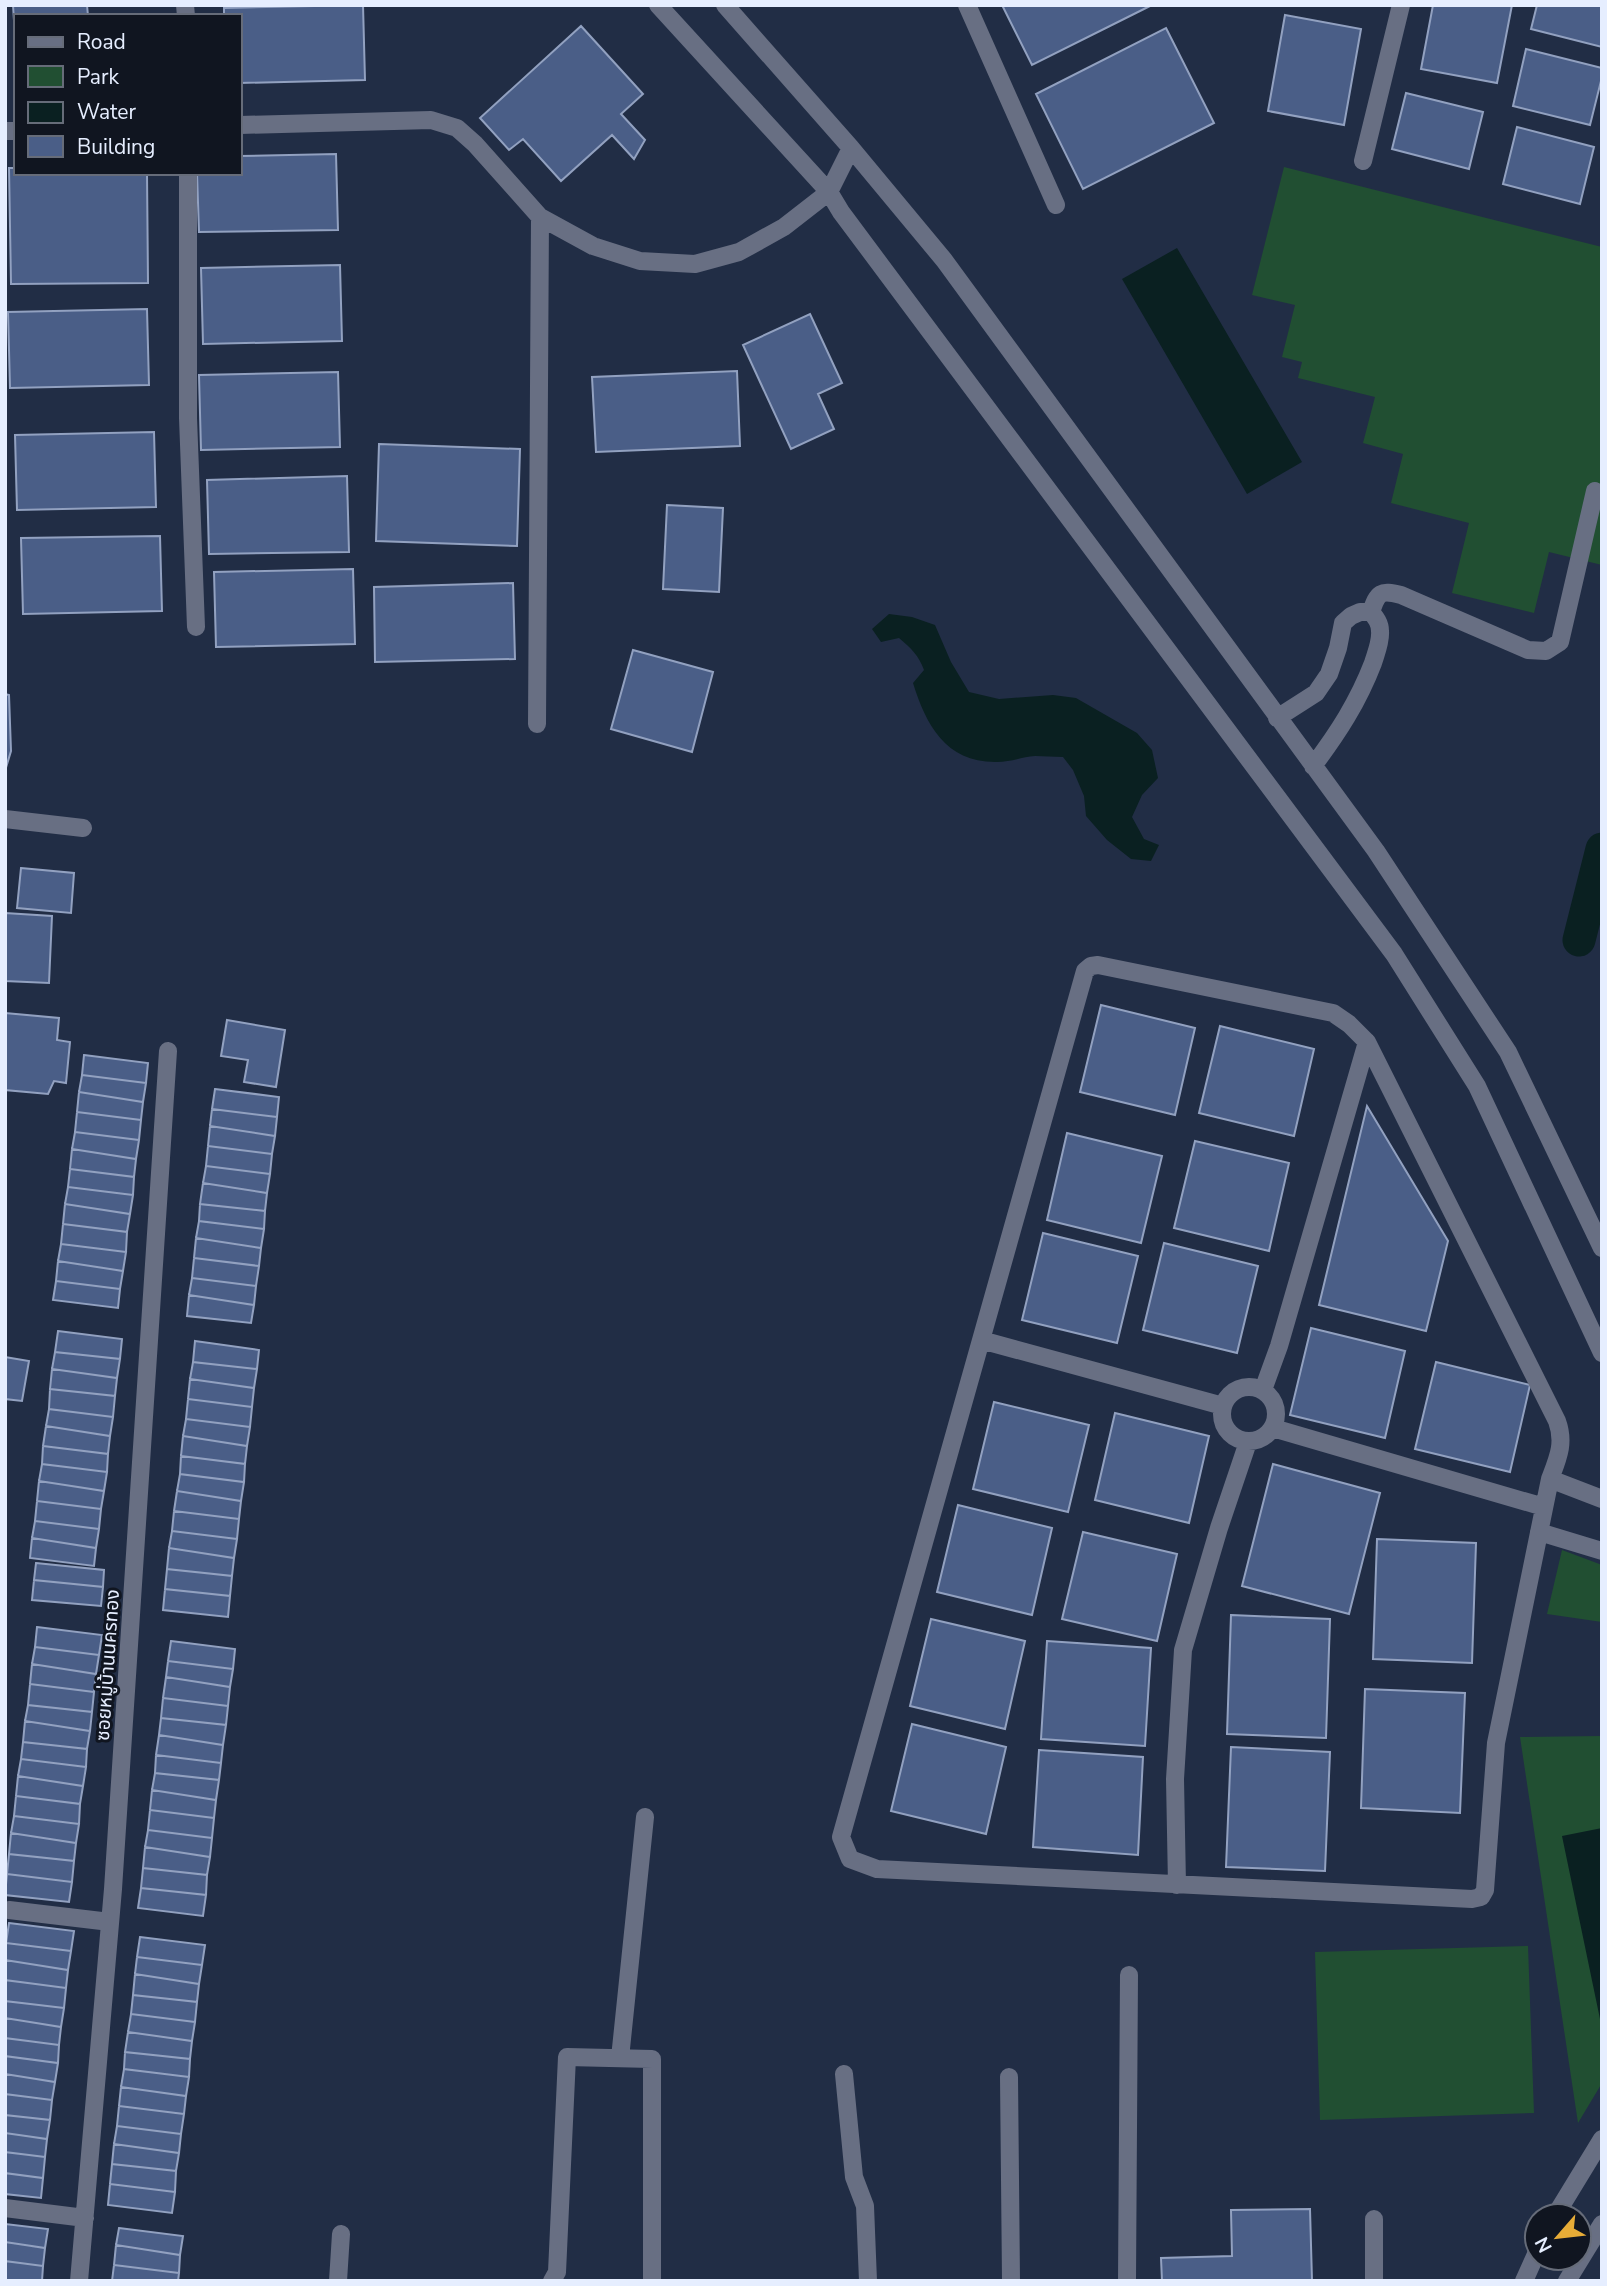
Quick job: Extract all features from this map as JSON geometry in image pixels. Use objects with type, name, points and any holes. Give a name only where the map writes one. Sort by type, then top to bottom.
[{"type":"street","points":[[658,5],[829,192],[1394,954],[1477,1086],[1600,1346]]},
{"type":"street","points":[[725,5],[851,148],[944,260],[1376,851],[1508,1052],[1602,1248]]},
{"type":"street","points":[[967,5],[1055,205]]},
{"type":"street","points":[[1363,161],[1401,5]]},
{"type":"street","points":[[242,125],[431,120],[457,128],[475,144],[540,217],[593,246],[640,261],[695,264],[739,252],[784,227],[829,192],[851,148]]},
{"type":"street","points":[[188,175],[188,418],[197,627]]},
{"type":"street","points":[[537,724],[540,217]]},
{"type":"street","points":[[1371,612],[1376,596],[1381,593],[1401,595],[1528,650],[1546,651],[1560,642],[1595,491]]},
{"type":"street","points":[[1277,718],[1316,693],[1329,674],[1343,623],[1360,612],[1371,612],[1378,620],[1380,643],[1362,691],[1342,728],[1313,766]]},
{"type":"street","points":[[5,819],[83,828]]},
{"type":"street","points":[[1098,965],[1333,1013],[1367,1042],[1562,1435],[1561,1448],[1550,1479],[1496,1743],[1485,1890],[1481,1897],[877,1869],[850,1859],[841,1838],[981,1340],[1085,971],[1091,966],[1098,965]]},
{"type":"street","points":[[1263,1390],[1279,1346],[1367,1042]]},
{"type":"street","name":"ซอยหมู่บ้านนครทอง","points":[[79,2281],[110,1922],[169,1051]]},
{"type":"street","points":[[981,1340],[1223,1406]]},
{"type":"street","points":[[1255,1387],[1263,1390],[1274,1402],[1277,1411],[1273,1428],[1263,1438],[1248,1442],[1240,1440],[1227,1430],[1223,1423],[1223,1406],[1226,1399],[1238,1388],[1255,1387]]},
{"type":"street","points":[[1273,1428],[1544,1507]]},
{"type":"street","points":[[1177,1885],[1175,1779],[1183,1650],[1248,1442]]},
{"type":"street","points":[[1550,1479],[1602,1499]]},
{"type":"street","points":[[1539,1532],[1602,1551]]},
{"type":"street","points":[[620,2058],[645,1817]]},
{"type":"street","points":[[9,1910],[110,1922]]},
{"type":"street","points":[[1127,2281],[1129,1975]]},
{"type":"street","points":[[552,2281],[558,2273],[567,2057],[652,2059],[652,2281]]},
{"type":"street","points":[[844,2074],[854,2177],[865,2206],[868,2281]]},
{"type":"street","points":[[1009,2077],[1011,2281]]},
{"type":"street","points":[[1564,2202],[1602,2139]]},
{"type":"street","points":[[5,2208],[85,2218]]},
{"type":"street","points":[[1374,2219],[1374,2281]]},
{"type":"street","points":[[1567,2281],[1602,2224]]},
{"type":"street","points":[[338,2281],[341,2234]]},
{"type":"green space","points":[[1284,167],[1602,247],[1602,565],[1549,552],[1534,613],[1452,593],[1469,523],[1391,503],[1403,454],[1363,443],[1375,397],[1298,378],[1302,362],[1282,357],[1295,305],[1252,295]]},
{"type":"green space","points":[[1562,1550],[1602,1565],[1602,1622],[1547,1614]]},
{"type":"green space","points":[[1602,1736],[1602,2083],[1578,2123],[1520,1737]]},
{"type":"green space","points":[[1528,1946],[1534,2113],[1320,2120],[1315,1952]]},
{"type":"water","points":[[1177,248],[1302,462],[1247,494],[1122,279]]},
{"type":"water","points":[[889,614],[912,617],[935,625],[951,662],[969,692],[999,699],[1053,695],[1076,698],[1137,733],[1152,750],[1158,778],[1142,795],[1132,817],[1144,839],[1159,845],[1151,861],[1131,859],[1107,840],[1086,816],[1084,796],[1073,770],[1063,757],[1035,756],[1002,762],[979,761],[951,749],[932,727],[918,698],[913,683],[924,670],[920,660],[899,638],[881,642],[872,629]]},
{"type":"water","points":[[1602,1828],[1602,2016],[1600,2019],[1562,1836]]},
{"type":"building","points":[[13,5],[87,5],[88,14],[14,14],[14,21]]},
{"type":"building","points":[[363,5],[365,80],[242,83],[242,14],[224,14],[224,8]]},
{"type":"building","points":[[1002,5],[1152,5],[1032,65]]},
{"type":"building","points":[[1433,5],[1512,5],[1497,83],[1421,69]]},
{"type":"building","points":[[1537,5],[1602,5],[1602,47],[1531,29]]},
{"type":"building","points":[[1285,15],[1361,29],[1344,125],[1268,111]]},
{"type":"building","points":[[581,26],[643,94],[621,114],[645,140],[634,159],[612,135],[561,181],[523,139],[509,150],[480,118]]},
{"type":"building","points":[[1166,28],[1214,123],[1083,189],[1036,94]]},
{"type":"building","points":[[1526,49],[1602,68],[1590,125],[1513,106]]},
{"type":"building","points":[[1406,93],[1483,112],[1469,169],[1392,149]]},
{"type":"building","points":[[1517,127],[1594,147],[1580,204],[1503,184]]},
{"type":"building","points":[[336,154],[338,230],[199,232],[197,175],[242,175],[242,156]]},
{"type":"building","points":[[9,168],[14,168],[14,175],[147,175],[148,283],[11,284]]},
{"type":"building","points":[[340,265],[342,341],[203,344],[201,268]]},
{"type":"building","points":[[147,309],[149,385],[10,388],[8,312]]},
{"type":"building","points":[[810,314],[842,383],[818,394],[834,429],[791,449],[743,345]]},
{"type":"building","points":[[737,371],[740,446],[596,452],[592,377]]},
{"type":"building","points":[[338,372],[340,447],[201,450],[199,375]]},
{"type":"building","points":[[154,432],[156,507],[17,510],[15,435]]},
{"type":"building","points":[[379,444],[520,449],[517,546],[376,541]]},
{"type":"building","points":[[347,476],[349,552],[209,554],[207,480]]},
{"type":"building","points":[[667,505],[723,508],[719,592],[663,589]]},
{"type":"building","points":[[160,536],[162,611],[23,614],[21,538]]},
{"type":"building","points":[[353,569],[355,644],[216,647],[214,572]]},
{"type":"building","points":[[513,583],[515,659],[375,662],[374,587]]},
{"type":"building","points":[[633,650],[713,672],[692,752],[611,729]]},
{"type":"building","points":[[5,694],[9,695],[11,751],[5,771]]},
{"type":"building","points":[[21,868],[74,873],[71,913],[17,908]]},
{"type":"building","points":[[5,913],[52,916],[49,983],[5,981]]},
{"type":"building","points":[[1101,1005],[1195,1028],[1175,1115],[1080,1092]]},
{"type":"building","points":[[5,1013],[59,1018],[57,1040],[70,1042],[66,1083],[54,1081],[48,1094],[5,1090]]},
{"type":"building","points":[[227,1020],[285,1030],[276,1087],[244,1082],[248,1060],[221,1056]]},
{"type":"building","points":[[1220,1026],[1314,1049],[1294,1136],[1199,1113]]},
{"type":"building","points":[[84,1055],[148,1063],[146,1083],[82,1075]]},
{"type":"building","points":[[82,1075],[146,1083],[143,1102],[79,1092]]},
{"type":"building","points":[[215,1089],[279,1097],[277,1117],[212,1109]]},
{"type":"building","points":[[79,1092],[143,1102],[141,1120],[77,1112]]},
{"type":"building","points":[[1367,1106],[1448,1241],[1426,1331],[1319,1305]]},
{"type":"building","points":[[212,1109],[277,1117],[275,1136],[210,1126]]},
{"type":"building","points":[[77,1112],[141,1120],[139,1140],[75,1132]]},
{"type":"building","points":[[210,1126],[275,1136],[272,1154],[208,1146]]},
{"type":"building","points":[[75,1132],[139,1140],[136,1159],[72,1149]]},
{"type":"building","points":[[1067,1133],[1162,1156],[1141,1243],[1047,1220]]},
{"type":"building","points":[[1195,1141],[1289,1163],[1269,1251],[1174,1228]]},
{"type":"building","points":[[208,1146],[272,1154],[270,1174],[206,1166]]},
{"type":"building","points":[[72,1149],[136,1159],[134,1177],[70,1169]]},
{"type":"building","points":[[206,1166],[270,1174],[267,1193],[203,1183]]},
{"type":"building","points":[[70,1169],[134,1177],[133,1195],[68,1187]]},
{"type":"building","points":[[203,1183],[267,1193],[265,1211],[200,1204]]},
{"type":"building","points":[[68,1187],[133,1195],[130,1214],[65,1204]]},
{"type":"building","points":[[65,1204],[130,1214],[127,1232],[63,1224]]},
{"type":"building","points":[[200,1204],[265,1211],[264,1229],[199,1221]]},
{"type":"building","points":[[199,1221],[264,1229],[261,1248],[196,1238]]},
{"type":"building","points":[[63,1224],[127,1232],[126,1252],[61,1244]]},
{"type":"building","points":[[1043,1233],[1138,1256],[1117,1343],[1022,1320]]},
{"type":"building","points":[[196,1238],[261,1248],[259,1266],[194,1258]]},
{"type":"building","points":[[1164,1243],[1258,1266],[1237,1353],[1143,1330]]},
{"type":"building","points":[[61,1244],[126,1252],[123,1271],[58,1261]]},
{"type":"building","points":[[194,1258],[259,1266],[256,1286],[192,1278]]},
{"type":"building","points":[[58,1261],[123,1271],[120,1289],[56,1281]]},
{"type":"building","points":[[192,1278],[256,1286],[254,1305],[189,1295]]},
{"type":"building","points":[[56,1281],[120,1289],[118,1308],[53,1300]]},
{"type":"building","points":[[189,1295],[254,1305],[251,1323],[187,1316]]},
{"type":"building","points":[[1311,1328],[1405,1351],[1385,1438],[1290,1415]]},
{"type":"building","points":[[58,1331],[122,1339],[120,1359],[55,1352]]},
{"type":"building","points":[[195,1341],[259,1350],[257,1369],[193,1362]]},
{"type":"building","points":[[55,1352],[120,1359],[117,1378],[52,1369]]},
{"type":"building","points":[[5,1357],[29,1361],[22,1401],[5,1399]]},
{"type":"building","points":[[193,1362],[257,1369],[254,1388],[190,1379]]},
{"type":"building","points":[[1436,1362],[1530,1385],[1510,1472],[1415,1449]]},
{"type":"building","points":[[52,1369],[117,1378],[115,1396],[50,1389]]},
{"type":"building","points":[[190,1379],[254,1388],[252,1407],[188,1399]]},
{"type":"building","points":[[50,1389],[115,1396],[113,1417],[49,1409]]},
{"type":"building","points":[[188,1399],[252,1407],[250,1427],[186,1419]]},
{"type":"building","points":[[994,1402],[1089,1425],[1068,1512],[973,1489]]},
{"type":"building","points":[[49,1409],[113,1417],[110,1436],[46,1426]]},
{"type":"building","points":[[1115,1413],[1209,1436],[1189,1523],[1095,1500]]},
{"type":"building","points":[[186,1419],[250,1427],[247,1446],[183,1436]]},
{"type":"building","points":[[46,1426],[110,1436],[108,1454],[43,1446]]},
{"type":"building","points":[[183,1436],[247,1446],[245,1464],[181,1456]]},
{"type":"building","points":[[43,1446],[108,1454],[107,1472],[42,1464]]},
{"type":"building","points":[[181,1456],[245,1464],[244,1482],[180,1474]]},
{"type":"building","points":[[42,1464],[107,1472],[104,1491],[39,1481]]},
{"type":"building","points":[[1273,1464],[1380,1493],[1349,1614],[1242,1586]]},
{"type":"building","points":[[180,1474],[244,1482],[241,1501],[177,1491]]},
{"type":"building","points":[[39,1481],[104,1491],[101,1509],[37,1501]]},
{"type":"building","points":[[177,1491],[241,1501],[239,1519],[174,1511]]},
{"type":"building","points":[[37,1501],[101,1509],[99,1529],[35,1521]]},
{"type":"building","points":[[958,1505],[1052,1528],[1032,1615],[937,1592]]},
{"type":"building","points":[[174,1511],[239,1519],[237,1539],[172,1531]]},
{"type":"building","points":[[35,1521],[99,1529],[96,1548],[32,1538]]},
{"type":"building","points":[[172,1531],[237,1539],[234,1558],[169,1548]]},
{"type":"building","points":[[1083,1532],[1177,1554],[1157,1641],[1062,1619]]},
{"type":"building","points":[[32,1538],[96,1548],[94,1566],[30,1558]]},
{"type":"building","points":[[1377,1539],[1476,1543],[1472,1663],[1373,1659]]},
{"type":"building","points":[[169,1548],[234,1558],[232,1576],[167,1569]]},
{"type":"building","points":[[36,1563],[104,1570],[103,1587],[34,1580]]},
{"type":"building","points":[[167,1569],[232,1576],[230,1596],[165,1589]]},
{"type":"building","points":[[34,1580],[103,1587],[101,1606],[32,1600]]},
{"type":"building","points":[[165,1589],[230,1596],[228,1617],[163,1610]]},
{"type":"building","points":[[1231,1615],[1330,1619],[1326,1738],[1227,1734]]},
{"type":"building","points":[[931,1619],[1025,1641],[1005,1729],[910,1706]]},
{"type":"building","points":[[37,1627],[102,1635],[99,1655],[35,1647]]},
{"type":"building","points":[[171,1641],[235,1649],[233,1669],[168,1661]]},
{"type":"building","points":[[1047,1641],[1151,1648],[1145,1746],[1041,1739]]},
{"type":"building","points":[[35,1647],[99,1655],[96,1674],[32,1664]]},
{"type":"building","points":[[168,1661],[233,1669],[230,1687],[166,1677]]},
{"type":"building","points":[[32,1664],[96,1674],[94,1692],[30,1684]]},
{"type":"building","points":[[166,1677],[230,1687],[228,1706],[163,1698]]},
{"type":"building","points":[[30,1684],[94,1692],[92,1712],[28,1705]]},
{"type":"building","points":[[1365,1689],[1465,1693],[1460,1813],[1361,1808]]},
{"type":"building","points":[[163,1698],[228,1706],[226,1725],[161,1718]]},
{"type":"building","points":[[28,1705],[92,1712],[90,1731],[25,1721]]},
{"type":"building","points":[[161,1718],[226,1725],[223,1745],[159,1735]]},
{"type":"building","points":[[25,1721],[90,1731],[87,1749],[23,1742]]},
{"type":"building","points":[[912,1724],[1006,1747],[986,1834],[891,1811]]},
{"type":"building","points":[[159,1735],[223,1745],[221,1763],[156,1755]]},
{"type":"building","points":[[23,1742],[87,1749],[86,1767],[21,1759]]},
{"type":"building","points":[[1231,1747],[1330,1752],[1325,1871],[1226,1867]]},
{"type":"building","points":[[1039,1750],[1143,1757],[1138,1855],[1033,1847]]},
{"type":"building","points":[[156,1755],[221,1763],[219,1780],[155,1773]]},
{"type":"building","points":[[21,1759],[86,1767],[83,1786],[18,1776]]},
{"type":"building","points":[[155,1773],[219,1780],[216,1800],[152,1790]]},
{"type":"building","points":[[18,1776],[83,1786],[80,1804],[16,1796]]},
{"type":"building","points":[[152,1790],[216,1800],[214,1818],[150,1810]]},
{"type":"building","points":[[16,1796],[80,1804],[79,1824],[14,1816]]},
{"type":"building","points":[[150,1810],[214,1818],[212,1838],[148,1830]]},
{"type":"building","points":[[14,1816],[79,1824],[76,1843],[11,1833]]},
{"type":"building","points":[[148,1830],[212,1838],[210,1857],[145,1847]]},
{"type":"building","points":[[11,1833],[76,1843],[74,1861],[9,1854]]},
{"type":"building","points":[[145,1847],[210,1857],[207,1875],[143,1868]]},
{"type":"building","points":[[9,1854],[74,1861],[72,1882],[7,1874]]},
{"type":"building","points":[[143,1868],[207,1875],[206,1895],[141,1888]]},
{"type":"building","points":[[7,1874],[72,1882],[69,1902],[5,1895]]},
{"type":"building","points":[[141,1888],[206,1895],[203,1916],[138,1908]]},
{"type":"building","points":[[9,1923],[74,1931],[71,1951],[6,1943]]},
{"type":"building","points":[[140,1937],[205,1945],[202,1965],[137,1957]]},
{"type":"building","points":[[6,1943],[71,1951],[68,1970],[5,1960]]},
{"type":"building","points":[[137,1957],[202,1965],[199,1984],[135,1974]]},
{"type":"building","points":[[5,1960],[68,1970],[66,1988],[5,1980]]},
{"type":"building","points":[[135,1974],[199,1984],[197,2002],[133,1995]]},
{"type":"building","points":[[5,1980],[66,1988],[64,2008],[5,2001]]},
{"type":"building","points":[[133,1995],[197,2002],[195,2022],[131,2014]]},
{"type":"building","points":[[5,2001],[64,2008],[61,2027],[5,2018]]},
{"type":"building","points":[[131,2014],[195,2022],[192,2041],[128,2032]]},
{"type":"building","points":[[5,2018],[61,2027],[59,2045],[5,2038]]},
{"type":"building","points":[[128,2032],[192,2041],[190,2059],[125,2052]]},
{"type":"building","points":[[5,2038],[59,2045],[58,2063],[5,2056]]},
{"type":"building","points":[[125,2052],[190,2059],[189,2077],[124,2069]]},
{"type":"building","points":[[5,2056],[58,2063],[55,2082],[5,2074]]},
{"type":"building","points":[[124,2069],[189,2077],[186,2096],[121,2087]]},
{"type":"building","points":[[5,2074],[55,2082],[52,2100],[5,2094]]},
{"type":"building","points":[[121,2087],[186,2096],[184,2114],[119,2106]]},
{"type":"building","points":[[5,2094],[52,2100],[50,2120],[5,2115]]},
{"type":"building","points":[[119,2106],[184,2114],[181,2134],[117,2126]]},
{"type":"building","points":[[5,2115],[50,2120],[47,2139],[5,2133]]},
{"type":"building","points":[[117,2126],[181,2134],[179,2153],[114,2144]]},
{"type":"building","points":[[5,2133],[47,2139],[45,2157],[5,2152]]},
{"type":"building","points":[[114,2144],[179,2153],[176,2171],[112,2164]]},
{"type":"building","points":[[5,2152],[45,2157],[43,2178],[5,2173]]},
{"type":"building","points":[[112,2164],[176,2171],[175,2192],[110,2184]]},
{"type":"building","points":[[5,2173],[43,2178],[41,2198],[5,2194]]},
{"type":"building","points":[[110,2184],[175,2192],[172,2213],[108,2205]]},
{"type":"building","points":[[1310,2209],[1312,2281],[1162,2281],[1161,2258],[1232,2256],[1231,2210]]},
{"type":"building","points":[[5,2224],[48,2229],[45,2248],[5,2242]]},
{"type":"building","points":[[119,2228],[183,2236],[180,2255],[116,2245]]},
{"type":"building","points":[[5,2242],[45,2248],[43,2266],[5,2261]]},
{"type":"building","points":[[116,2245],[180,2255],[179,2273],[114,2265]]},
{"type":"building","points":[[5,2261],[43,2266],[42,2281],[5,2281]]},
{"type":"building","points":[[114,2265],[179,2273],[178,2281],[112,2281]]},
{"type":"waterway","points":[[1579,940],[1602,849]]}]
